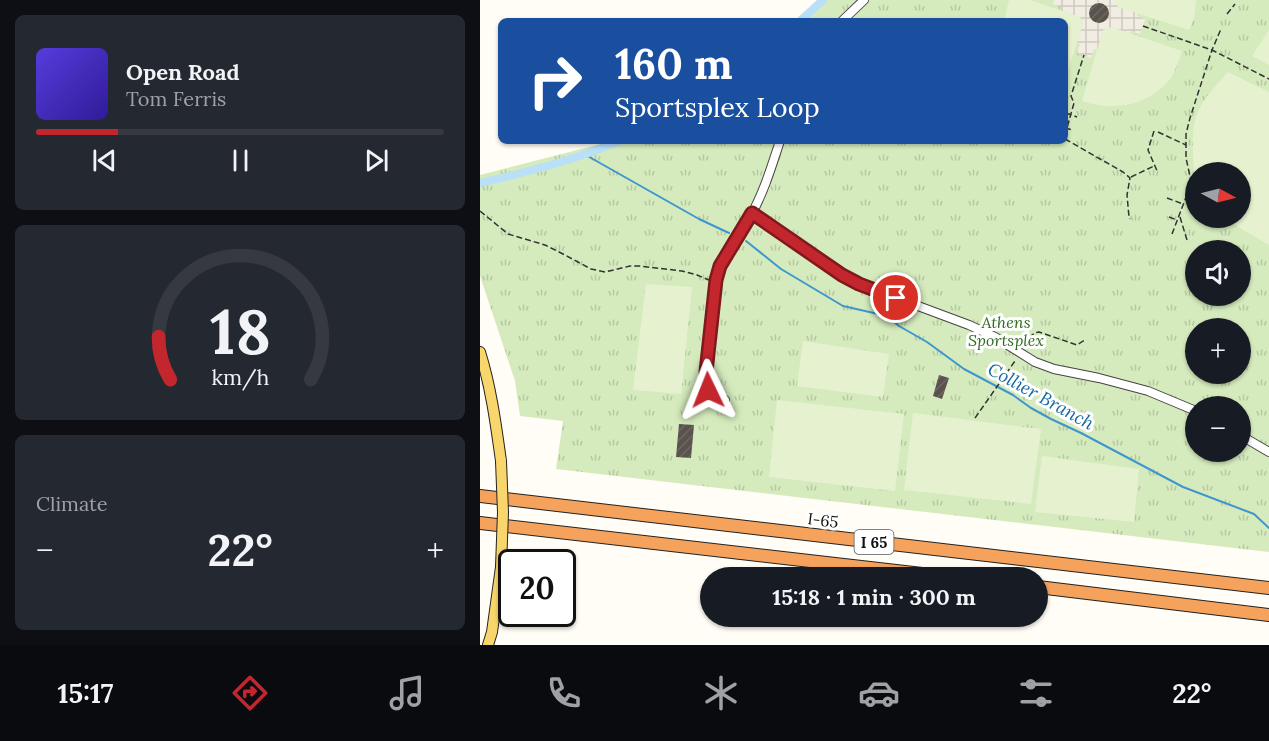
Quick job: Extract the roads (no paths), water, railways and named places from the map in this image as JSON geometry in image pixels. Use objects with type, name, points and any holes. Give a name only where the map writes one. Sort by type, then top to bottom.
[{"type":"highway","name":"I-65","points":[[480,496],[1269,588]]},
{"type":"highway","name":"I 65","points":[[480,523],[862,567]]},
{"type":"highway","points":[[1048,588],[1269,615]]},
{"type":"main road","points":[[480,352],[501,461],[503,512],[501,567],[492,632],[488,645]]},
{"type":"lane","points":[[845,18],[864,0]]},
{"type":"lane","points":[[725,400],[714,397],[708,390],[706,372],[716,280],[720,266],[752,213],[779,144]]},
{"type":"lane","points":[[752,213],[842,275],[859,284],[969,325],[1045,366],[1148,391],[1185,406]]},
{"type":"lane","points":[[1251,441],[1269,452]]},
{"type":"waterway","points":[[803,18],[823,0]]},
{"type":"waterway","points":[[480,183],[568,160],[612,144]]},
{"type":"waterway","name":"Collier Branch","points":[[584,154],[699,219],[729,233]]},
{"type":"waterway","name":"Collier Branch","points":[[746,241],[781,269],[843,306],[887,316],[964,369],[1013,395],[1031,408],[1183,487],[1254,514],[1269,528]]},
{"type":"park label","name":"Athens Sportsplex","points":[[1006,331]]}]
